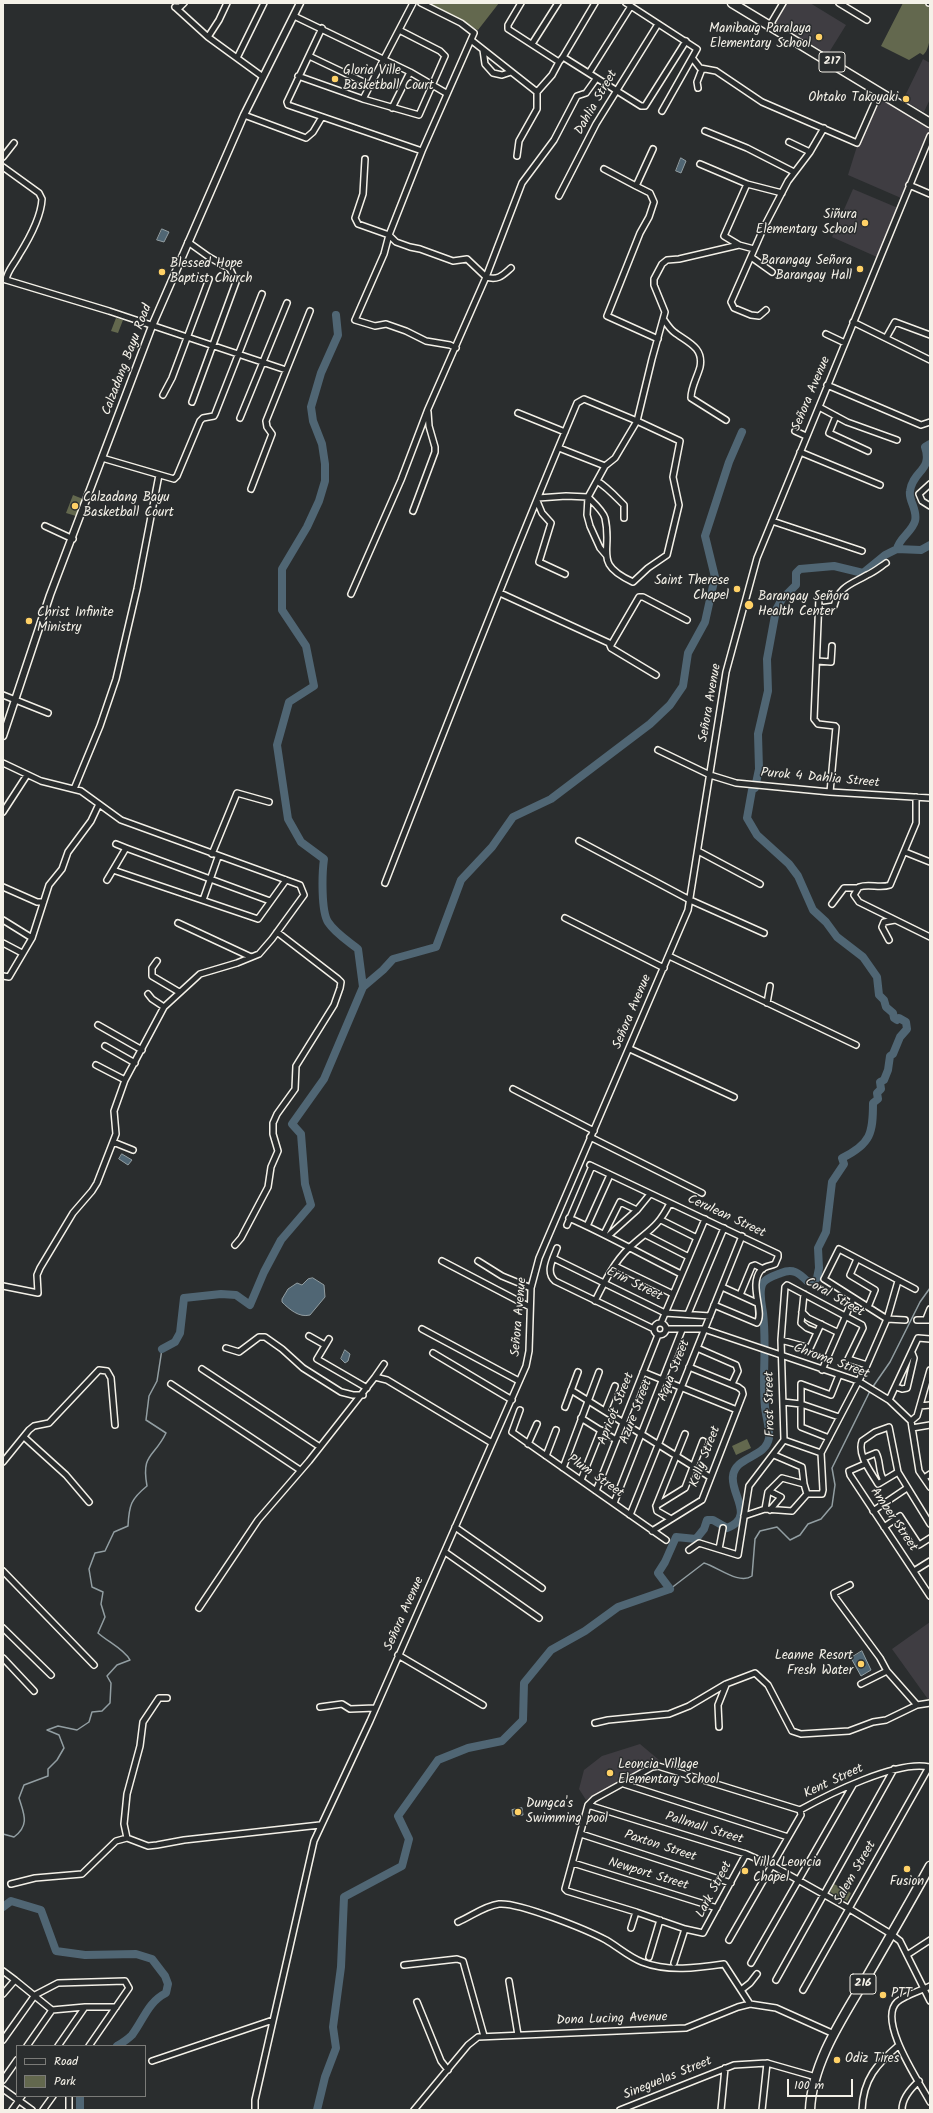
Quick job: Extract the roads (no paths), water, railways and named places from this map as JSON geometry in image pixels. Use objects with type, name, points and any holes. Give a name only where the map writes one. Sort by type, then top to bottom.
[{"type":"main road","name":"217","points":[[732,3],[930,123]]},
{"type":"main road","name":"216","points":[[810,2110],[810,2099],[816,2078],[834,2034],[930,1866]]},
{"type":"street","points":[[184,3],[180,7],[175,7],[208,37],[263,77]]},
{"type":"street","points":[[208,37],[228,3]]},
{"type":"street","points":[[237,58],[264,3]]},
{"type":"street","name":"Calzadang Bayu Road","points":[[3,736],[50,595],[73,539],[152,326],[244,115],[300,3]]},
{"type":"street","points":[[363,99],[413,3]]},
{"type":"street","points":[[421,3],[468,27],[474,32],[446,93],[422,151],[389,235],[384,254],[355,320],[375,326],[386,324],[406,331],[426,341],[450,345],[456,348]]},
{"type":"street","points":[[521,3],[508,26],[510,31],[561,60],[589,73],[596,79],[643,107],[686,41]]},
{"type":"street","points":[[532,44],[558,3]]},
{"type":"street","points":[[517,156],[520,141],[537,109],[536,92],[552,75],[595,3]]},
{"type":"street","points":[[626,3],[696,47],[697,51],[693,59],[662,111]]},
{"type":"street","points":[[770,25],[783,3]]},
{"type":"street","points":[[839,3],[867,20]]},
{"type":"street","points":[[589,73],[631,6]]},
{"type":"street","points":[[294,16],[322,28],[410,72],[446,93]]},
{"type":"street","name":"Dahlia Street","points":[[559,196],[596,124],[658,24]]},
{"type":"street","points":[[322,28],[298,76],[287,104],[422,151]]},
{"type":"street","points":[[298,76],[363,99],[419,115],[445,59],[445,55],[399,30]]},
{"type":"street","points":[[471,40],[536,92]]},
{"type":"street","points":[[483,50],[485,64],[489,70],[497,75],[511,72]]},
{"type":"street","points":[[309,56],[370,85]]},
{"type":"street","points":[[693,59],[702,69],[716,71],[757,99],[857,142],[879,93]]},
{"type":"street","points":[[698,88],[696,82],[702,69]]},
{"type":"street","points":[[392,108],[410,72]]},
{"type":"street","points":[[351,594],[401,480],[428,409],[486,277],[522,183],[554,140],[577,96],[586,93],[596,79]]},
{"type":"street","points":[[244,115],[306,138],[313,132],[322,117]]},
{"type":"street","points":[[766,310],[759,316],[751,315],[734,308],[731,302],[752,257],[754,249],[788,181],[810,152],[824,128]]},
{"type":"street","points":[[705,131],[747,148],[794,172]]},
{"type":"street","name":"Señora Avenue","points":[[255,2110],[255,2100],[305,1879],[312,1849],[320,1825],[445,1552],[520,1382],[529,1351],[531,1288],[539,1258],[590,1137],[630,1049],[669,956],[690,900],[726,672],[757,558],[909,184],[930,136]]},
{"type":"street","points":[[789,142],[810,152]]},
{"type":"street","points":[[3,157],[14,143]]},
{"type":"street","points":[[636,186],[653,149]]},
{"type":"street","points":[[365,159],[363,194],[355,221],[358,224],[389,235],[396,242],[453,261],[467,260],[486,277],[499,278],[511,268]]},
{"type":"street","points":[[700,164],[747,184],[782,193]]},
{"type":"street","points":[[3,167],[39,194],[42,199],[37,219],[26,243],[5,280],[187,337],[286,370]]},
{"type":"street","points":[[604,169],[650,193],[654,202],[607,316],[658,339]]},
{"type":"street","points":[[747,184],[724,236],[739,246],[754,249]]},
{"type":"street","points":[[909,184],[930,194]]},
{"type":"street","points":[[188,242],[202,253],[230,269],[236,282],[192,402]]},
{"type":"street","points":[[606,555],[600,548],[590,526],[587,515],[588,497],[605,466],[615,458],[637,421],[664,320],[665,309],[654,282],[662,264],[667,260],[679,259],[739,246]]},
{"type":"street","points":[[752,257],[772,272]]},
{"type":"street","points":[[163,394],[172,378],[208,279]]},
{"type":"street","points":[[102,458],[159,475],[174,478],[177,476],[200,421],[203,418],[214,416],[215,414],[262,294]]},
{"type":"street","points":[[240,418],[264,363],[287,303]]},
{"type":"street","points":[[251,489],[272,434],[267,427],[266,421],[310,311]]},
{"type":"street","points":[[664,320],[674,332],[689,341],[698,350],[700,366],[692,389],[691,398],[726,420]]},
{"type":"street","points":[[853,322],[930,360]]},
{"type":"street","points":[[886,338],[895,322],[930,336]]},
{"type":"street","points":[[826,334],[845,343]]},
{"type":"street","points":[[827,385],[921,425],[930,422]]},
{"type":"street","points":[[384,883],[500,593],[580,400],[584,399],[680,441],[673,477],[679,501],[678,516],[667,554],[648,568],[633,582],[612,569],[606,560],[605,516],[588,497]]},
{"type":"street","points":[[819,407],[836,416],[896,440]]},
{"type":"street","points":[[413,511],[435,452],[435,447],[428,426],[428,409]]},
{"type":"street","points":[[518,413],[566,432]]},
{"type":"street","points":[[836,416],[829,434],[868,451]]},
{"type":"street","points":[[796,431],[806,436]]},
{"type":"street","points":[[559,448],[605,466]]},
{"type":"street","points":[[800,452],[880,485]]},
{"type":"street","points":[[74,789],[100,726],[116,679],[137,589],[159,475]]},
{"type":"street","points":[[597,481],[607,487],[615,498],[624,505],[624,518]]},
{"type":"street","points":[[930,484],[919,494],[922,501],[930,506]]},
{"type":"street","points":[[538,500],[588,497]]},
{"type":"street","points":[[538,500],[551,527],[540,555],[539,562],[565,574]]},
{"type":"street","points":[[772,521],[862,551]]},
{"type":"street","points":[[45,526],[73,539]]},
{"type":"street","points":[[820,608],[834,606],[838,594],[851,582],[866,576],[886,563]]},
{"type":"street","points":[[500,593],[611,645],[611,648],[656,675]]},
{"type":"street","points":[[611,645],[639,597],[643,597],[687,620]]},
{"type":"street","points":[[820,598],[814,719],[818,724],[836,727],[830,792]]},
{"type":"street","points":[[817,661],[831,662],[832,646]]},
{"type":"street","points":[[3,695],[48,713]]},
{"type":"street","name":"Purok 4 Dahlia Street","points":[[658,750],[710,775],[743,783],[830,792],[930,798]]},
{"type":"street","points":[[3,762],[41,782],[74,789],[88,794],[121,820],[218,857],[300,885],[304,895],[259,954],[251,958],[200,974],[164,1007],[125,1080],[114,1111],[116,1130],[113,1142],[92,1192],[73,1213],[40,1268],[37,1275],[38,1293],[3,1286]]},
{"type":"street","points":[[3,812],[27,775]]},
{"type":"street","points":[[212,854],[237,793],[269,802]]},
{"type":"street","points":[[832,904],[844,888],[857,888],[866,885],[883,888],[890,885],[916,823],[916,797]]},
{"type":"street","points":[[3,976],[9,978],[32,938],[49,885],[62,869],[68,852],[88,826],[99,804]]},
{"type":"street","points":[[579,841],[690,900],[764,933]]},
{"type":"street","points":[[116,844],[270,901]]},
{"type":"street","points":[[107,880],[126,848]]},
{"type":"street","points":[[698,851],[760,884]]},
{"type":"street","points":[[905,852],[930,862]]},
{"type":"street","points":[[204,900],[218,857]]},
{"type":"street","points":[[113,870],[258,919],[286,880]]},
{"type":"street","points":[[3,887],[37,902],[43,902]]},
{"type":"street","points":[[857,888],[854,895],[855,899],[930,937]]},
{"type":"street","points":[[565,918],[664,968]]},
{"type":"street","points":[[3,920],[32,938]]},
{"type":"street","points":[[889,940],[882,927],[884,922],[896,920]]},
{"type":"street","points":[[178,923],[251,958]]},
{"type":"street","points":[[235,1245],[241,1238],[266,1192],[271,1167],[278,1152],[273,1134],[273,1123],[277,1114],[295,1089],[296,1066],[334,1005],[341,982],[277,932]]},
{"type":"street","points":[[3,943],[22,953]]},
{"type":"street","points":[[669,956],[856,1045]]},
{"type":"street","points":[[157,961],[152,968],[152,976],[179,992]]},
{"type":"street","points":[[767,1003],[770,986]]},
{"type":"street","points":[[148,994],[152,999],[164,1007]]},
{"type":"street","points":[[98,1024],[142,1050]]},
{"type":"street","points":[[105,1046],[135,1063]]},
{"type":"street","points":[[630,1049],[734,1097]]},
{"type":"street","points":[[96,1065],[125,1080]]},
{"type":"street","points":[[513,1088],[594,1131]]},
{"type":"street","points":[[590,1137],[702,1192]]},
{"type":"street","points":[[113,1142],[133,1150]]},
{"type":"street","name":"Cerulean Street","points":[[569,1218],[591,1166],[778,1254],[775,1264],[763,1268]]},
{"type":"street","points":[[587,1226],[610,1174]]},
{"type":"street","points":[[606,1235],[637,1210],[650,1194]]},
{"type":"street","points":[[606,1235],[620,1202],[637,1210]]},
{"type":"street","points":[[596,1301],[604,1283],[615,1266],[628,1249],[646,1235],[661,1220],[670,1202]]},
{"type":"street","points":[[566,1225],[569,1218],[606,1235],[628,1249],[682,1274]]},
{"type":"street","points":[[654,1329],[656,1325],[661,1323],[705,1219]]},
{"type":"street","points":[[661,1220],[697,1238]]},
{"type":"street","points":[[688,1314],[724,1228]]},
{"type":"street","points":[[646,1235],[689,1257]]},
{"type":"street","name":"Aqua Street","points":[[630,1515],[742,1236]]},
{"type":"street","points":[[558,1248],[553,1258],[550,1272],[551,1277],[555,1281],[654,1329],[658,1335],[663,1335],[666,1329],[661,1323]]},
{"type":"street","points":[[905,1320],[886,1319],[824,1280],[838,1250],[840,1250],[915,1289]]},
{"type":"street","name":"Erin Street","points":[[553,1258],[665,1312],[710,1316]]},
{"type":"street","points":[[857,1259],[850,1275],[874,1290],[868,1307]]},
{"type":"street","points":[[442,1260],[530,1307]]},
{"type":"street","points":[[478,1262],[502,1276],[531,1288]]},
{"type":"street","points":[[714,1306],[756,1323],[759,1320],[756,1291],[758,1276],[763,1268],[755,1264],[752,1266],[740,1295]]},
{"type":"street","points":[[615,1266],[673,1294]]},
{"type":"street","points":[[807,1494],[822,1494],[821,1453],[867,1365],[886,1319],[898,1281]]},
{"type":"street","name":"Coral Street","points":[[783,1306],[786,1285],[863,1327],[848,1359],[867,1365]]},
{"type":"street","points":[[722,1287],[757,1303]]},
{"type":"street","points":[[804,1294],[800,1323],[806,1328],[817,1332]]},
{"type":"street","points":[[822,1370],[837,1332],[853,1299]]},
{"type":"street","name":"Frost Street","points":[[689,1550],[699,1543],[738,1555],[749,1486],[784,1440],[780,1355],[783,1306]]},
{"type":"street","points":[[917,1320],[928,1319],[930,1309]]},
{"type":"street","points":[[802,1312],[820,1324],[837,1332]]},
{"type":"street","points":[[781,1340],[810,1348],[820,1324]]},
{"type":"street","points":[[422,1329],[520,1382]]},
{"type":"street","name":"Chroma Street","points":[[666,1329],[704,1329],[771,1353],[858,1381],[889,1400],[911,1421]]},
{"type":"street","name":"Azure Street","points":[[614,1503],[661,1379],[682,1330]]},
{"type":"street","name":"Apricot Street","points":[[596,1491],[658,1335]]},
{"type":"street","points":[[309,1336],[325,1345]]},
{"type":"street","points":[[226,1348],[239,1352],[259,1337],[265,1337],[282,1349],[303,1368],[324,1382],[341,1392],[353,1395],[363,1395]]},
{"type":"street","points":[[889,1400],[918,1338],[930,1339]]},
{"type":"street","points":[[329,1339],[318,1359],[367,1388]]},
{"type":"street","points":[[689,1367],[732,1384],[738,1371],[736,1365],[697,1348]]},
{"type":"street","points":[[433,1353],[512,1400]]},
{"type":"street","points":[[896,1387],[902,1390],[907,1388],[914,1358],[912,1353]]},
{"type":"street","points":[[199,1608],[258,1520],[363,1395],[384,1364]]},
{"type":"street","points":[[3,1462],[34,1426],[49,1423],[99,1370],[107,1371],[112,1378],[115,1424]]},
{"type":"street","points":[[202,1370],[320,1447]]},
{"type":"street","points":[[930,1370],[917,1416],[911,1421],[919,1471],[930,1487]]},
{"type":"street","points":[[565,1407],[578,1372]]},
{"type":"street","points":[[563,1468],[599,1372]]},
{"type":"street","points":[[644,1372],[737,1410]]},
{"type":"street","points":[[829,1438],[801,1427],[800,1384],[831,1395],[840,1375]]},
{"type":"street","points":[[375,1377],[387,1380],[492,1443]]},
{"type":"street","points":[[171,1384],[300,1470]]},
{"type":"street","name":"Kelly Street","points":[[652,1531],[702,1500],[743,1394],[742,1390],[732,1384]]},
{"type":"street","points":[[605,1411],[615,1386]]},
{"type":"street","points":[[571,1390],[693,1468],[710,1477]]},
{"type":"street","points":[[783,1402],[801,1404],[839,1418]]},
{"type":"street","points":[[920,1406],[930,1405]]},
{"type":"street","name":"Plum Street","points":[[520,1410],[512,1432],[666,1540]]},
{"type":"street","points":[[581,1418],[616,1440]]},
{"type":"street","points":[[528,1444],[537,1424]]},
{"type":"street","points":[[912,1428],[930,1425]]},
{"type":"street","points":[[898,1472],[878,1484],[865,1464],[862,1441],[875,1432],[889,1427],[898,1472],[930,1524]]},
{"type":"street","points":[[546,1456],[556,1430]]},
{"type":"street","points":[[581,1480],[600,1430]]},
{"type":"street","points":[[671,1519],[657,1511],[656,1506],[685,1434]]},
{"type":"street","points":[[24,1437],[66,1475],[89,1502]]},
{"type":"street","points":[[784,1440],[821,1453]]},
{"type":"street","points":[[656,1506],[685,1488],[703,1441]]},
{"type":"street","points":[[864,1458],[876,1454],[879,1459],[881,1474],[884,1480]]},
{"type":"street","points":[[774,1455],[802,1467],[807,1494]]},
{"type":"street","name":"Amber Street","points":[[865,1464],[849,1471],[873,1511],[930,1596]]},
{"type":"street","points":[[924,1478],[930,1474]]},
{"type":"street","points":[[768,1510],[769,1492],[782,1478],[804,1484]]},
{"type":"street","points":[[873,1511],[907,1488]]},
{"type":"street","points":[[768,1510],[781,1497],[769,1492]]},
{"type":"street","points":[[744,1516],[768,1510],[792,1511],[807,1494]]},
{"type":"street","points":[[884,1527],[900,1516],[919,1545],[930,1538]]},
{"type":"street","points":[[455,1527],[542,1588]]},
{"type":"street","points":[[719,1549],[723,1528]]},
{"type":"street","points":[[445,1552],[540,1618]]},
{"type":"street","points":[[914,1571],[930,1561]]},
{"type":"street","points":[[3,1571],[94,1665]]},
{"type":"street","points":[[850,1585],[834,1592],[835,1597],[880,1658],[887,1671],[917,1705]]},
{"type":"street","points":[[3,1628],[51,1675]]},
{"type":"street","points":[[398,1655],[483,1705]]},
{"type":"street","points":[[3,1658],[34,1691]]},
{"type":"street","points":[[860,1684],[887,1671]]},
{"type":"street","points":[[595,1723],[608,1720],[669,1714],[689,1706],[726,1684],[755,1673],[768,1686],[792,1731],[801,1734],[849,1731],[873,1722],[886,1720],[917,1705],[930,1702]]},
{"type":"street","points":[[719,1727],[718,1705],[726,1684]]},
{"type":"street","points":[[127,1838],[124,1824],[127,1794],[140,1746],[143,1722],[159,1698],[168,1698]]},
{"type":"street","points":[[320,1707],[342,1704],[350,1709],[374,1708]]},
{"type":"street","points":[[674,1963],[685,1929],[566,1890],[588,1805],[594,1799],[658,1766],[800,1810]]},
{"type":"street","name":"Kent Street","points":[[729,1940],[801,1815],[800,1810],[822,1798],[854,1785],[871,1776],[894,1769],[929,1767]]},
{"type":"street","name":"Salem Street","points":[[803,1990],[929,1767]]},
{"type":"street","points":[[776,1980],[894,1769]]},
{"type":"street","points":[[624,1784],[788,1837]]},
{"type":"street","points":[[751,1963],[854,1785]]},
{"type":"street","name":"Pallmall Street","points":[[588,1805],[746,1854],[773,1866],[848,1908],[900,1941],[930,2001]]},
{"type":"street","points":[[11,1884],[35,1878],[82,1874],[116,1841],[127,1838],[148,1846],[184,1840],[320,1825]]},
{"type":"street","name":"Paxton Street","points":[[581,1834],[732,1883]]},
{"type":"street","name":"Lark Street","points":[[685,1929],[700,1933],[706,1930],[746,1854]]},
{"type":"street","name":"Newport Street","points":[[573,1863],[717,1908]]},
{"type":"street","points":[[458,1922],[473,1916],[484,1908],[500,1904],[536,1911],[602,1938],[633,1958],[644,1963],[693,1969],[724,1964],[750,2004]]},
{"type":"street","points":[[631,1928],[636,1912]]},
{"type":"street","points":[[649,1957],[660,1920]]},
{"type":"street","points":[[907,1955],[930,1940]]},
{"type":"street","points":[[404,1965],[457,1959],[462,1960],[484,2036]]},
{"type":"street","points":[[3,1971],[52,2010],[86,2007],[116,2007]]},
{"type":"street","points":[[741,1990],[750,1983],[757,1974]]},
{"type":"street","points":[[3,1994],[15,1980]]},
{"type":"street","points":[[3,2040],[35,1995],[58,1983],[125,1981],[129,1988],[91,2045]]},
{"type":"street","points":[[509,1981],[518,2035]]},
{"type":"street","points":[[930,1986],[902,1999],[893,2008],[891,2017],[893,2030],[899,2045],[930,2102]]},
{"type":"street","points":[[417,2002],[441,2062],[448,2070]]},
{"type":"street","name":"Dona Lucing Avenue","points":[[414,2110],[468,2045],[474,2039],[484,2036],[686,2028],[738,2007],[750,2004],[776,2008],[834,2034]]},
{"type":"street","points":[[59,2045],[86,2007]]},
{"type":"street","points":[[28,2045],[52,2010]]},
{"type":"street","points":[[152,2061],[273,2020]]},
{"type":"street","points":[[862,2110],[867,2084],[874,2070],[880,2061],[899,2045]]},
{"type":"street","points":[[3,2080],[16,2061]]},
{"type":"street","name":"Sineguelas Street","points":[[620,2110],[725,2068],[753,2063],[767,2064],[816,2078]]},
{"type":"street","points":[[762,2110],[767,2064]]},
{"type":"street","points":[[721,2110],[725,2068]]},
{"type":"street","points":[[902,2110],[902,2103],[906,2095],[919,2081]]},
{"type":"street","points":[[3,2089],[16,2096]]},
{"type":"street","points":[[43,2110],[53,2097]]},
{"type":"street","points":[[69,2097],[69,2110]]},
{"type":"street","points":[[12,2110],[20,2098],[32,2110]]},
{"type":"water","points":[[681,158],[686,161],[681,173],[676,171]]},
{"type":"water","points":[[162,229],[169,232],[164,242],[157,240]]},
{"type":"water","points":[[122,1154],[132,1160],[128,1165],[119,1159]]},
{"type":"water","points":[[313,1278],[324,1285],[325,1297],[310,1315],[306,1316],[298,1314],[282,1302],[282,1299],[288,1289],[297,1283],[302,1285],[308,1279]]},
{"type":"water","points":[[345,1350],[350,1354],[348,1361],[345,1363],[341,1359]]},
{"type":"water","name":"Leanne Resort Fresh Water","points":[[862,1651],[871,1670],[861,1676],[851,1658]]},
{"type":"water","name":"Dungca's Swimming pool","points":[[522,1808],[523,1815],[513,1816],[512,1810]]},
{"type":"waterway","points":[[336,315],[338,335],[321,373],[311,407],[313,421],[322,444],[325,464],[325,481],[319,501],[307,527],[282,569],[282,610],[306,646],[314,686],[289,702],[277,745],[288,819],[301,842],[324,859],[323,892],[326,917],[334,930],[358,949],[363,987]]},
{"type":"waterway","points":[[162,1349],[175,1342],[180,1333],[184,1298],[221,1294],[236,1295],[250,1305],[264,1272],[281,1240],[311,1205],[305,1184],[301,1134],[292,1124],[324,1079],[363,987],[383,970],[393,959],[436,947],[461,880],[492,847],[513,817],[551,799],[650,724],[670,705],[683,686],[688,653],[705,622],[715,577],[705,536],[729,462],[742,432]]},
{"type":"waterway","points":[[670,1589],[658,1573],[665,1562],[676,1537],[696,1539],[704,1529],[707,1520],[713,1520],[727,1528],[740,1518],[740,1505],[733,1483],[735,1469],[744,1460],[762,1450],[767,1445],[769,1438],[764,1395],[765,1337],[761,1298],[763,1283],[769,1278],[789,1271],[796,1272],[807,1281],[814,1281],[817,1278],[819,1268],[818,1248],[826,1232],[832,1182],[844,1164],[842,1158],[859,1148],[865,1142],[871,1130],[873,1103],[878,1099],[877,1093],[881,1089],[880,1082],[884,1080],[888,1070],[890,1056],[893,1054],[900,1037],[907,1029],[906,1022],[899,1018],[897,1020],[894,1018],[893,1013],[886,1007],[884,1000],[879,995],[877,977],[863,957],[837,937],[826,922],[813,910],[798,876],[789,864],[757,835],[747,818],[752,790],[755,788],[759,769],[758,734],[768,691],[767,659],[776,610],[782,599],[796,585],[796,573],[800,569],[834,566],[863,573],[885,555],[897,549],[898,545],[915,521],[916,517],[910,498],[910,491],[912,484],[925,466],[927,455],[925,447],[930,444]]},
{"type":"waterway","points":[[897,549],[921,550],[930,545]]},
{"type":"waterway","points":[[872,1388],[890,1362],[920,1302],[930,1288]]},
{"type":"waterway","points":[[3,1834],[14,1837],[19,1833],[24,1824],[24,1814],[19,1798],[24,1785],[48,1776],[48,1769],[57,1760],[64,1748],[59,1735],[47,1730],[58,1726],[77,1730],[89,1722],[92,1712],[102,1711],[110,1703],[111,1683],[107,1676],[117,1665],[130,1660],[120,1649],[98,1633],[105,1617],[101,1604],[103,1592],[92,1587],[89,1569],[95,1553],[105,1551],[114,1532],[128,1526],[129,1513],[132,1503],[137,1495],[147,1486],[147,1461],[166,1433],[146,1420],[149,1396],[157,1381],[162,1349]]},
{"type":"waterway","points":[[670,1589],[704,1563],[735,1577],[747,1578],[752,1576],[755,1539],[760,1531],[777,1527],[790,1540],[800,1535],[808,1524],[821,1519],[832,1506],[835,1485],[832,1468],[870,1391]]},
{"type":"waterway","points":[[317,2110],[325,2077],[336,2048],[333,2027],[341,1967],[344,1897],[402,1866],[409,1839],[398,1816],[438,1760],[468,1748],[502,1741],[523,1720],[524,1683],[551,1650],[585,1631],[618,1607],[670,1589]]},
{"type":"waterway","points":[[3,1907],[11,1901],[41,1910],[56,1951],[85,1955],[136,1954],[152,1959],[165,1976],[168,1984],[166,1993],[150,2006],[132,2035],[119,2045]]},
{"type":"waterway","points":[[80,2097],[80,2110]]},
{"type":"place","name":"Manibaug Paralaya Elementary School","points":[[819,37]]},
{"type":"place","name":"Gloria Ville Basketball Court","points":[[335,79]]},
{"type":"place","name":"Ohtako Takoyaki","points":[[906,99]]},
{"type":"place","name":"Siñura Elementary School","points":[[865,223]]},
{"type":"place","name":"Barangay Señora Barangay Hall","points":[[860,269]]},
{"type":"place","name":"Blessed Hope Baptist Church","points":[[162,272]]},
{"type":"place","name":"Calzadang Bayu Basketball Court","points":[[75,506]]},
{"type":"place","name":"Saint Therese Chapel","points":[[737,589]]},
{"type":"place","name":"Barangay Señora Health Center","points":[[749,605]]},
{"type":"place","name":"Christ Infinite Ministry","points":[[29,621]]},
{"type":"place","name":"Leanne Resort Fresh Water","points":[[861,1664]]},
{"type":"place","name":"Leoncia Village Elementary School","points":[[610,1773]]},
{"type":"place","name":"Dungca's Swimming pool","points":[[518,1812]]},
{"type":"place","name":"Fusion","points":[[907,1869]]},
{"type":"place","name":"Villa Leoncia Chapel","points":[[745,1871]]},
{"type":"place","name":"PTT","points":[[883,1995]]},
{"type":"place","name":"Odiz Tires","points":[[837,2060]]}]
